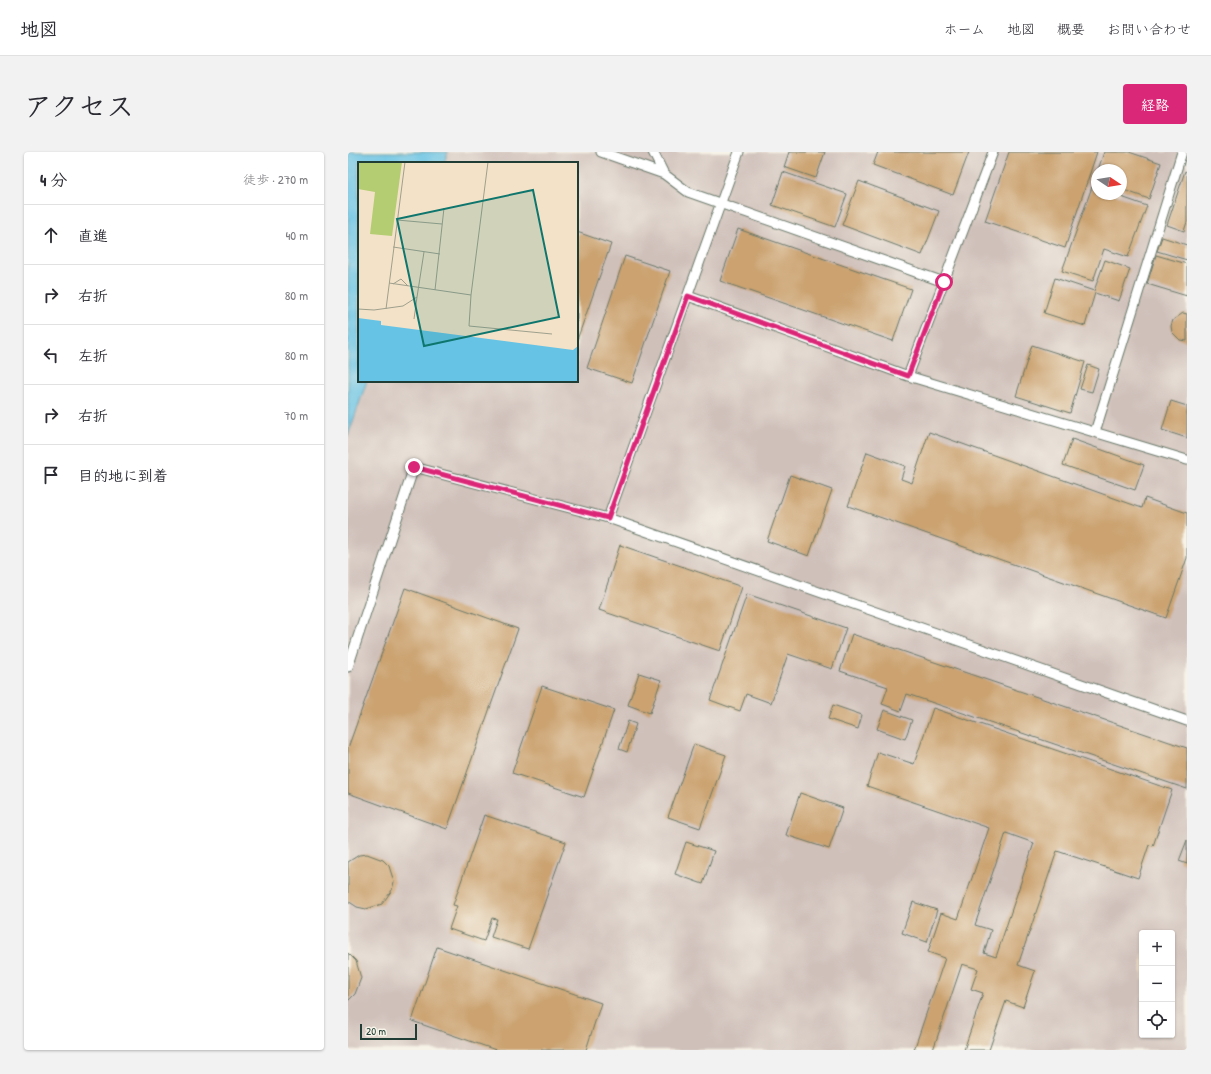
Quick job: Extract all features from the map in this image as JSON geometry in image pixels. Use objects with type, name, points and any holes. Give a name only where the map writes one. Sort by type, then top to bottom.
[{"type":"lane","points":[[601,152],[664,174],[688,192],[721,202],[944,282]]},
{"type":"lane","points":[[653,152],[664,174]]},
{"type":"lane","points":[[608,518],[739,152]]},
{"type":"lane","points":[[908,376],[993,152]]},
{"type":"lane","points":[[1095,432],[1182,152]]},
{"type":"lane","points":[[688,296],[908,376],[1187,460]]},
{"type":"lane","points":[[348,667],[414,467],[608,518],[1187,721]]},
{"type":"shaded area","points":[[448,152],[1187,152],[1187,1050],[348,1050],[348,436],[367,382],[578,382],[578,162],[444,162]]},
{"type":"water","points":[[348,152],[448,152],[444,162],[358,162],[358,382],[367,382],[348,436]]},
{"type":"building","points":[[789,152],[825,152],[816,178],[784,167]]},
{"type":"building","points":[[878,152],[969,152],[953,195],[873,165]]},
{"type":"building","points":[[1009,152],[1097,152],[1093,164],[1091,164],[1091,170],[1065,248],[985,221]]},
{"type":"building","points":[[1104,152],[1129,152],[1161,163],[1149,199],[1127,191],[1127,164],[1100,164]]},
{"type":"building","points":[[1185,171],[1187,172],[1187,222],[1184,231],[1167,225]]},
{"type":"building","points":[[783,172],[847,194],[835,227],[772,205]]},
{"type":"building","points":[[859,181],[939,211],[922,255],[842,225]]},
{"type":"building","points":[[1091,190],[1091,200],[1127,199],[1147,206],[1128,257],[1104,249],[1093,281],[1062,271]]},
{"type":"building","points":[[738,229],[911,289],[893,341],[720,281]]},
{"type":"building","points":[[578,232],[611,244],[578,337]]},
{"type":"building","points":[[1162,237],[1187,245],[1187,260],[1157,251]]},
{"type":"building","points":[[1156,255],[1187,264],[1187,296],[1147,284]]},
{"type":"building","points":[[625,256],[670,271],[632,383],[587,368]]},
{"type":"building","points":[[1105,260],[1130,269],[1119,301],[1095,293],[1085,326],[1044,313],[1055,278],[1094,291]]},
{"type":"building","points":[[1183,313],[1187,314],[1187,341],[1180,340],[1172,332],[1171,326],[1173,320]]},
{"type":"building","points":[[1032,345],[1085,362],[1070,413],[1016,396]]},
{"type":"building","points":[[1088,365],[1099,369],[1092,392],[1080,389]]},
{"type":"building","points":[[1171,401],[1187,406],[1187,438],[1162,430]]},
{"type":"building","points":[[929,432],[1142,508],[1145,498],[1187,513],[1187,558],[1166,618],[848,506],[867,452],[905,466],[901,479],[912,483]]},
{"type":"building","points":[[1072,439],[1144,465],[1135,490],[1063,465]]},
{"type":"building","points":[[790,475],[832,490],[809,556],[767,541]]},
{"type":"building","points":[[620,545],[742,587],[720,651],[599,610]]},
{"type":"building","points":[[405,588],[518,629],[447,829],[348,793],[348,748]]},
{"type":"building","points":[[747,594],[846,628],[832,669],[788,654],[771,703],[746,694],[740,711],[710,700]]},
{"type":"building","points":[[852,634],[1187,748],[1187,789],[907,694],[901,711],[882,704],[888,687],[840,671]]},
{"type":"building","points":[[639,673],[661,680],[650,713],[628,705]]},
{"type":"building","points":[[542,686],[614,710],[584,797],[512,773]]},
{"type":"building","points":[[833,705],[862,715],[858,729],[828,719]]},
{"type":"building","points":[[933,708],[1172,790],[1153,846],[1149,845],[1138,878],[1057,851],[1018,965],[1035,971],[1023,1007],[1006,1001],[989,1050],[964,1050],[983,993],[971,989],[978,969],[962,964],[933,1050],[914,1050],[945,958],[928,952],[941,913],[958,919],[989,828],[867,786],[878,752],[914,764]],"holes":[[[1006,833],[1034,843],[996,957],[984,953],[991,930],[975,925]]]},
{"type":"building","points":[[884,710],[912,720],[905,739],[877,729]]},
{"type":"building","points":[[628,721],[636,724],[627,752],[619,749]]},
{"type":"building","points":[[694,744],[726,755],[700,828],[668,817]]},
{"type":"building","points":[[800,793],[843,808],[829,849],[786,835]]},
{"type":"building","points":[[484,815],[566,842],[528,949],[491,937],[497,919],[492,918],[484,941],[449,929],[457,906],[453,905]]},
{"type":"building","points":[[1187,840],[1187,864],[1179,861]]},
{"type":"building","points":[[686,842],[714,851],[703,884],[675,874]]},
{"type":"building","points":[[367,854],[383,860],[389,866],[394,882],[392,890],[382,904],[366,909],[357,907],[348,901],[348,862],[359,855]]},
{"type":"building","points":[[913,902],[937,910],[927,942],[902,933]]},
{"type":"building","points":[[437,947],[601,1003],[586,1050],[496,1050],[412,1021]]},
{"type":"building","points":[[348,953],[356,961],[361,978],[355,994],[348,1001]]},
{"type":"route","points":[[414,467],[608,518],[688,296],[908,376],[944,282]]}]
